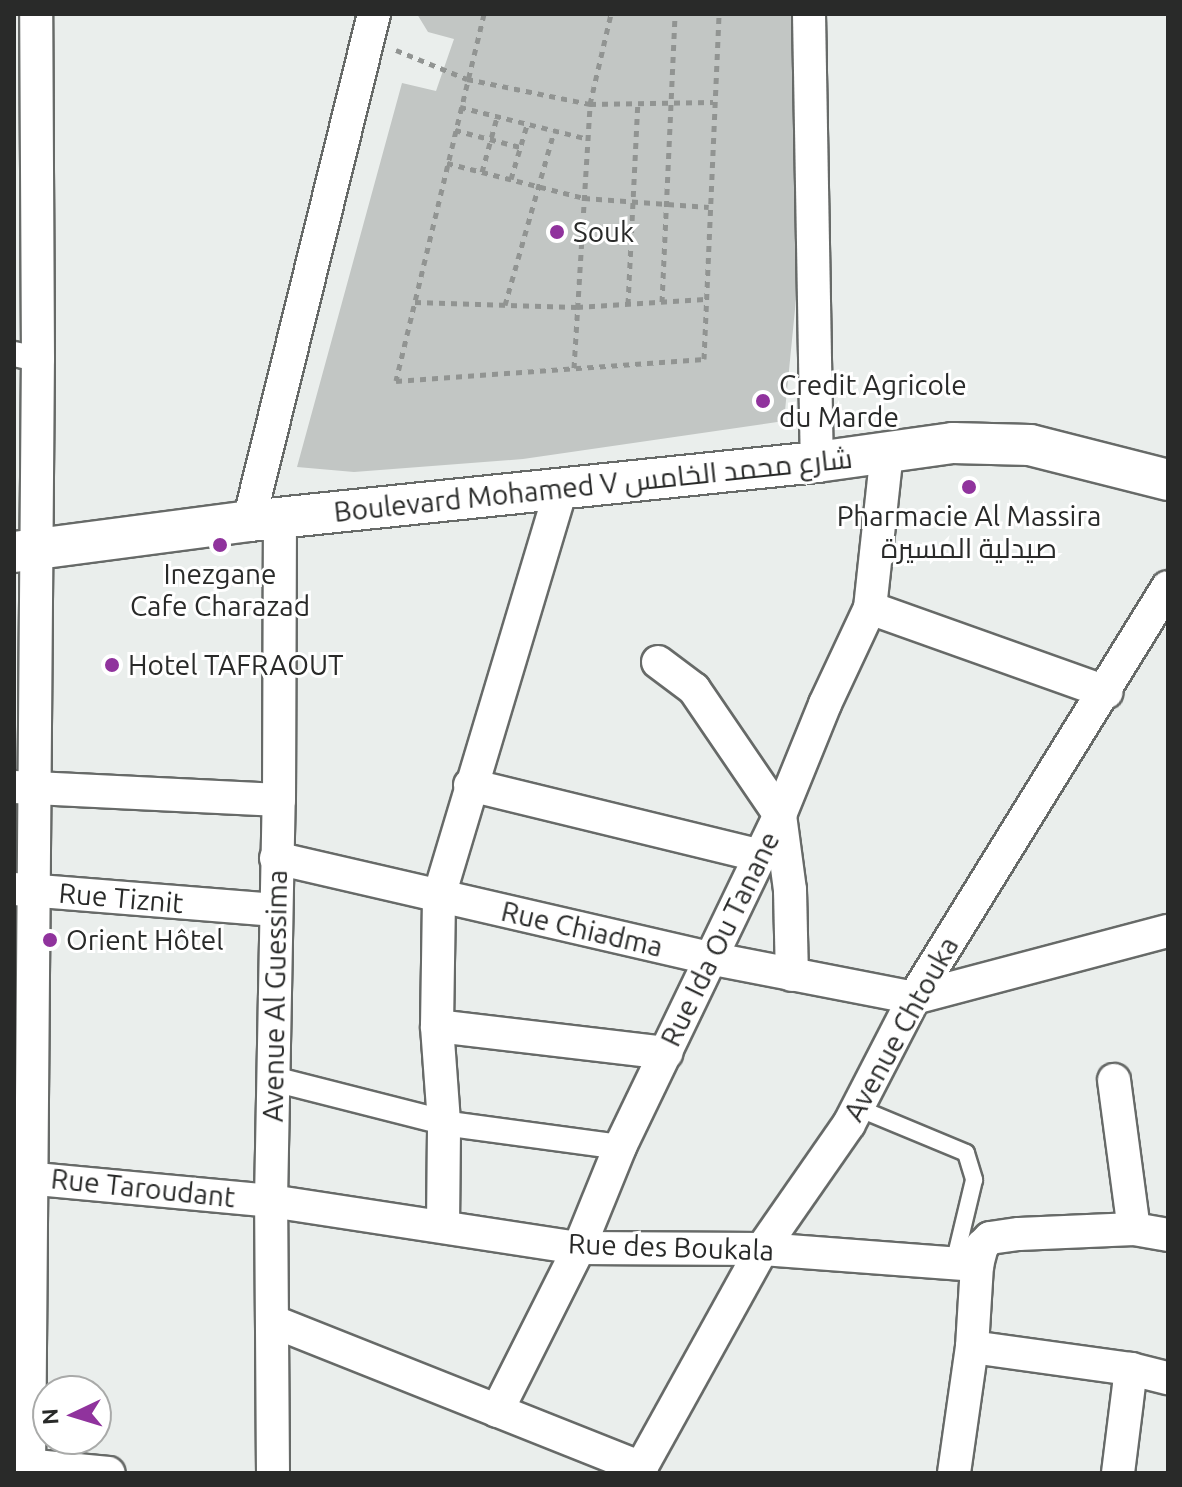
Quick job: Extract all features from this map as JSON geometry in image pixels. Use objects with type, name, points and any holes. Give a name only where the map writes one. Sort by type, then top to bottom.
[{"type":"street","points":[[36,14],[26,356],[24,1468],[109,1473]]},
{"type":"street","points":[[809,14],[817,462]]},
{"type":"street","name":"Avenue Al Guessima","points":[[273,1473],[271,1201],[279,800],[264,520],[371,27]]},
{"type":"street","name":"Boulevard Mohamed V شارع محمد الخامس","points":[[25,550],[264,520],[560,492],[953,443],[1030,445],[1168,480]]},
{"type":"street","name":"Rue Ida Ou Tanane","points":[[497,1411],[579,1248],[620,1147],[761,856],[825,704],[870,608],[887,451]]},
{"type":"street","points":[[443,1225],[444,1122],[437,1026],[439,896],[560,492]]},
{"type":"street","name":"Avenue Chtouka","points":[[640,1471],[762,1249],[858,1108],[914,998],[1106,692],[1168,587]]},
{"type":"street","points":[[870,608],[1106,692]]},
{"type":"street","points":[[658,662],[694,689],[780,815],[790,890],[792,975]]},
{"type":"street","points":[[470,785],[761,856]]},
{"type":"street","points":[[24,787],[279,800]]},
{"type":"street","name":"Rue Chiadma","points":[[276,858],[709,958],[914,998],[1168,931]]},
{"type":"street","name":"Rue Tiznit","points":[[24,890],[275,910]]},
{"type":"street","points":[[437,1026],[666,1053]]},
{"type":"street","points":[[274,1079],[444,1122],[620,1147]]},
{"type":"street","points":[[1114,1080],[1134,1229]]},
{"type":"street","name":"Rue Taroudant","points":[[23,1178],[271,1201]]},
{"type":"street","name":"Rue des Boukala","points":[[271,1201],[579,1248],[762,1249],[966,1264]]},
{"type":"street","points":[[954,1473],[972,1347],[966,1264],[982,1246],[990,1238],[1019,1234],[1134,1229],[1168,1235]]},
{"type":"street","points":[[272,1321],[640,1471]]},
{"type":"street","points":[[972,1347],[1131,1369],[1168,1378]]},
{"type":"street","points":[[1118,1473],[1131,1369]]},
{"type":"lane","points":[[858,1108],[966,1153],[974,1180],[966,1264]]},
{"type":"path","points":[[484,14],[396,381],[704,359],[719,14]]},
{"type":"path","points":[[574,368],[590,104],[611,14]]},
{"type":"path","points":[[662,302],[675,14]]},
{"type":"path","points":[[371,27],[467,79],[590,104],[713,102]]},
{"type":"path","points":[[628,304],[638,103]]},
{"type":"path","points":[[460,107],[588,139]]},
{"type":"path","points":[[482,172],[497,117]]},
{"type":"path","points":[[511,179],[527,125]]},
{"type":"path","points":[[455,130],[520,147]]},
{"type":"path","points":[[505,305],[554,132]]},
{"type":"path","points":[[447,163],[584,198],[709,207]]},
{"type":"path","points":[[415,302],[577,307],[705,299]]},
{"type":"building","name":"Souk","points":[[417,14],[801,14],[797,289],[784,421],[523,459],[354,472],[297,467],[402,83],[436,91],[454,39],[428,32]]},
{"type":"place","name":"Souk","points":[[557,232]]},
{"type":"place","name":"Credit Agricole du Marde","points":[[763,401]]},
{"type":"place","name":"Pharmacie Al Massira صيدلية المسيرة","points":[[969,487]]},
{"type":"place","name":"Inezgane Cafe Charazad","points":[[220,545]]},
{"type":"place","name":"Hotel TAFRAOUT","points":[[112,665]]},
{"type":"place","name":"Orient Hôtel","points":[[50,940]]}]
